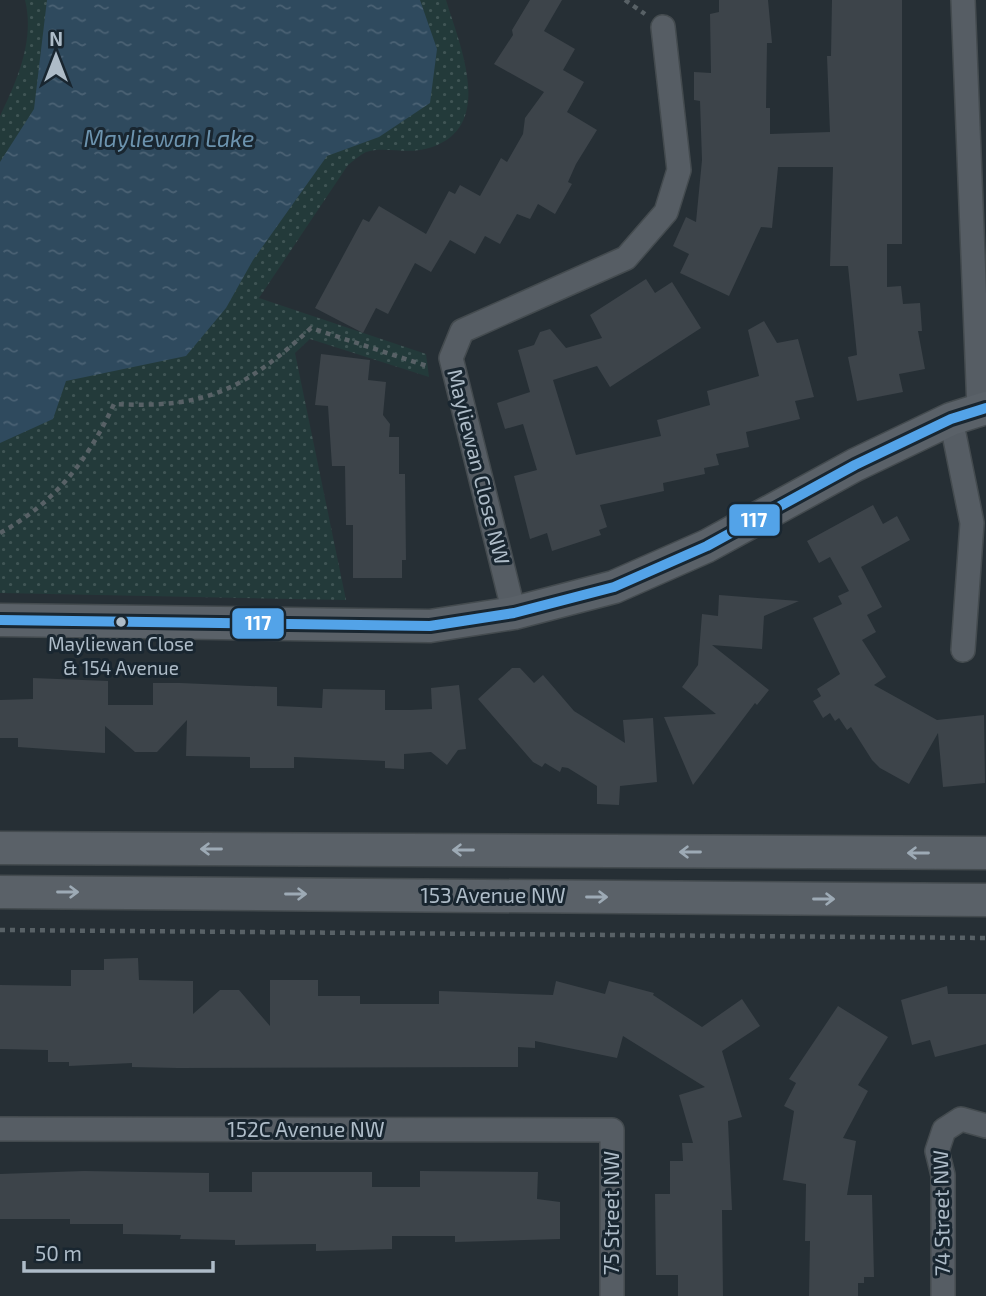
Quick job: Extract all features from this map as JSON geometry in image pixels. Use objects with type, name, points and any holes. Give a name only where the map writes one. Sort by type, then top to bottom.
[{"type":"main road","points":[[0,620],[430,626],[513,613],[614,587],[684,556],[855,465],[972,412]]},
{"type":"main road","points":[[0,848],[986,853]]},
{"type":"main road","name":"153 Avenue NW","points":[[0,892],[986,900]]},
{"type":"street","points":[[963,0],[972,412],[972,523],[963,650]]},
{"type":"street","name":"Mayliewan Close NW","points":[[513,613],[452,358],[462,331],[626,258],[666,212],[679,170],[663,27]]},
{"type":"street","name":"74 Street NW","points":[[943,1296],[943,1175],[937,1151],[944,1130],[961,1119],[986,1126]]},
{"type":"street","name":"152C Avenue NW","points":[[0,1129],[612,1130]]},
{"type":"street","name":"75 Street NW","points":[[612,1130],[612,1296]]},
{"type":"path","points":[[0,533],[39,506],[77,470],[94,446],[114,404],[156,406],[207,398],[247,380],[311,328],[454,375]]},
{"type":"path","points":[[0,930],[986,938]]},
{"type":"green space","points":[[25,0],[446,0],[465,63],[468,85],[467,106],[461,125],[447,139],[425,149],[372,150],[348,165],[259,298],[426,354],[429,377],[310,339],[295,353],[346,600],[0,593],[0,116],[23,60],[28,30]]},
{"type":"water","name":"Mayliewan Lake","points":[[47,0],[420,0],[437,49],[430,103],[379,137],[327,156],[253,260],[226,308],[186,356],[66,381],[53,419],[0,443],[0,162],[34,109]]},
{"type":"building","points":[[530,0],[562,0],[544,31],[575,49],[563,70],[584,82],[567,112],[597,130],[576,164],[568,182],[572,184],[555,214],[538,204],[530,219],[517,214],[500,244],[485,236],[475,254],[450,240],[431,272],[415,263],[388,314],[376,308],[363,333],[315,308],[363,219],[369,222],[379,206],[426,234],[449,191],[455,194],[460,185],[480,196],[501,158],[507,162],[523,134],[525,118],[544,92],[494,64],[513,35],[512,30]]},
{"type":"building","points":[[719,0],[768,0],[772,43],[767,43],[766,108],[770,108],[770,134],[830,132],[827,56],[831,56],[832,0],[902,0],[902,244],[887,244],[887,287],[901,286],[903,304],[920,303],[922,331],[918,331],[925,369],[899,374],[903,392],[857,401],[848,357],[857,355],[848,266],[830,266],[833,167],[778,167],[772,228],[761,227],[729,296],[680,273],[689,254],[673,246],[686,217],[696,222],[702,160],[700,101],[694,100],[694,72],[711,73],[710,14],[719,12]]},
{"type":"building","points":[[646,279],[655,293],[672,282],[701,328],[610,387],[597,366],[553,380],[576,455],[661,436],[657,420],[710,405],[707,391],[759,376],[748,330],[764,321],[777,343],[798,339],[814,397],[795,401],[800,419],[746,432],[749,447],[716,454],[719,465],[704,468],[705,474],[663,483],[664,491],[600,505],[607,527],[599,530],[601,535],[552,551],[547,533],[530,539],[514,476],[537,470],[523,424],[505,429],[497,403],[530,392],[518,350],[534,345],[540,332],[550,329],[566,348],[602,338],[590,315]]},
{"type":"building","points":[[321,354],[370,360],[368,380],[386,382],[383,415],[390,424],[389,437],[399,437],[399,474],[405,474],[406,560],[402,560],[402,578],[353,578],[353,525],[346,525],[345,466],[332,466],[328,406],[315,405]]},
{"type":"building","points":[[873,505],[883,524],[897,516],[910,540],[861,567],[882,607],[867,615],[876,632],[862,640],[886,677],[874,685],[937,720],[984,715],[985,783],[943,787],[938,733],[909,784],[880,768],[851,727],[847,730],[839,718],[835,721],[830,713],[823,718],[813,701],[821,696],[817,689],[840,674],[813,618],[842,604],[838,596],[849,591],[830,557],[819,563],[807,541]]},
{"type":"building","points":[[719,595],[799,601],[764,616],[762,649],[712,645],[769,690],[757,705],[755,703],[693,785],[664,717],[716,714],[682,687],[698,665],[702,614],[718,616]]},
{"type":"building","points":[[512,668],[520,668],[534,683],[543,675],[574,711],[625,743],[623,720],[653,718],[657,782],[620,786],[619,805],[597,804],[597,786],[568,768],[562,767],[560,772],[545,763],[542,767],[533,762],[478,699]]},
{"type":"building","points":[[33,678],[108,681],[108,705],[153,705],[153,683],[180,683],[277,687],[277,706],[322,708],[323,689],[385,690],[385,710],[432,709],[431,688],[459,685],[466,749],[458,750],[447,765],[431,752],[404,754],[404,769],[385,768],[385,761],[294,757],[294,768],[250,768],[250,757],[186,756],[187,720],[157,752],[135,752],[105,726],[105,753],[18,747],[18,738],[0,738],[0,700],[33,699]]},
{"type":"building","points":[[138,958],[139,980],[193,981],[193,1014],[220,990],[239,990],[270,1026],[270,980],[318,980],[318,996],[360,996],[360,1004],[439,1004],[439,991],[553,995],[556,981],[605,994],[609,981],[654,993],[653,995],[702,1027],[742,999],[760,1026],[722,1051],[742,1117],[728,1121],[732,1210],[722,1210],[723,1296],[678,1296],[678,1275],[656,1275],[655,1194],[670,1194],[670,1161],[683,1161],[682,1143],[693,1143],[679,1095],[705,1087],[623,1036],[617,1058],[535,1041],[535,1048],[518,1047],[518,1067],[178,1068],[132,1067],[132,1063],[69,1066],[69,1062],[48,1062],[48,1050],[0,1049],[0,985],[71,986],[71,970],[104,970],[104,959]]},
{"type":"building","points":[[947,986],[948,994],[986,994],[986,1044],[935,1057],[930,1040],[912,1045],[901,1000]]},
{"type":"building","points":[[838,1006],[888,1037],[858,1085],[868,1091],[843,1138],[856,1141],[847,1195],[872,1195],[874,1277],[864,1277],[864,1283],[858,1283],[858,1296],[809,1296],[810,1241],[805,1241],[806,1184],[783,1180],[794,1111],[784,1106],[796,1083],[789,1079]]},
{"type":"building","points":[[84,1171],[209,1173],[209,1192],[252,1192],[252,1172],[372,1172],[372,1187],[420,1187],[420,1171],[538,1172],[537,1199],[560,1202],[560,1239],[455,1242],[455,1236],[392,1236],[392,1249],[316,1251],[316,1244],[235,1245],[235,1240],[180,1239],[181,1235],[123,1234],[123,1224],[70,1224],[70,1219],[0,1219],[0,1174]]},
{"type":"transit line","name":"117","points":[[0,620],[430,626],[514,613],[614,587],[707,546],[855,465],[951,419],[986,408]]},
{"type":"place","name":"Mayliewan Close & 154 Avenue","points":[[121,622]]}]
